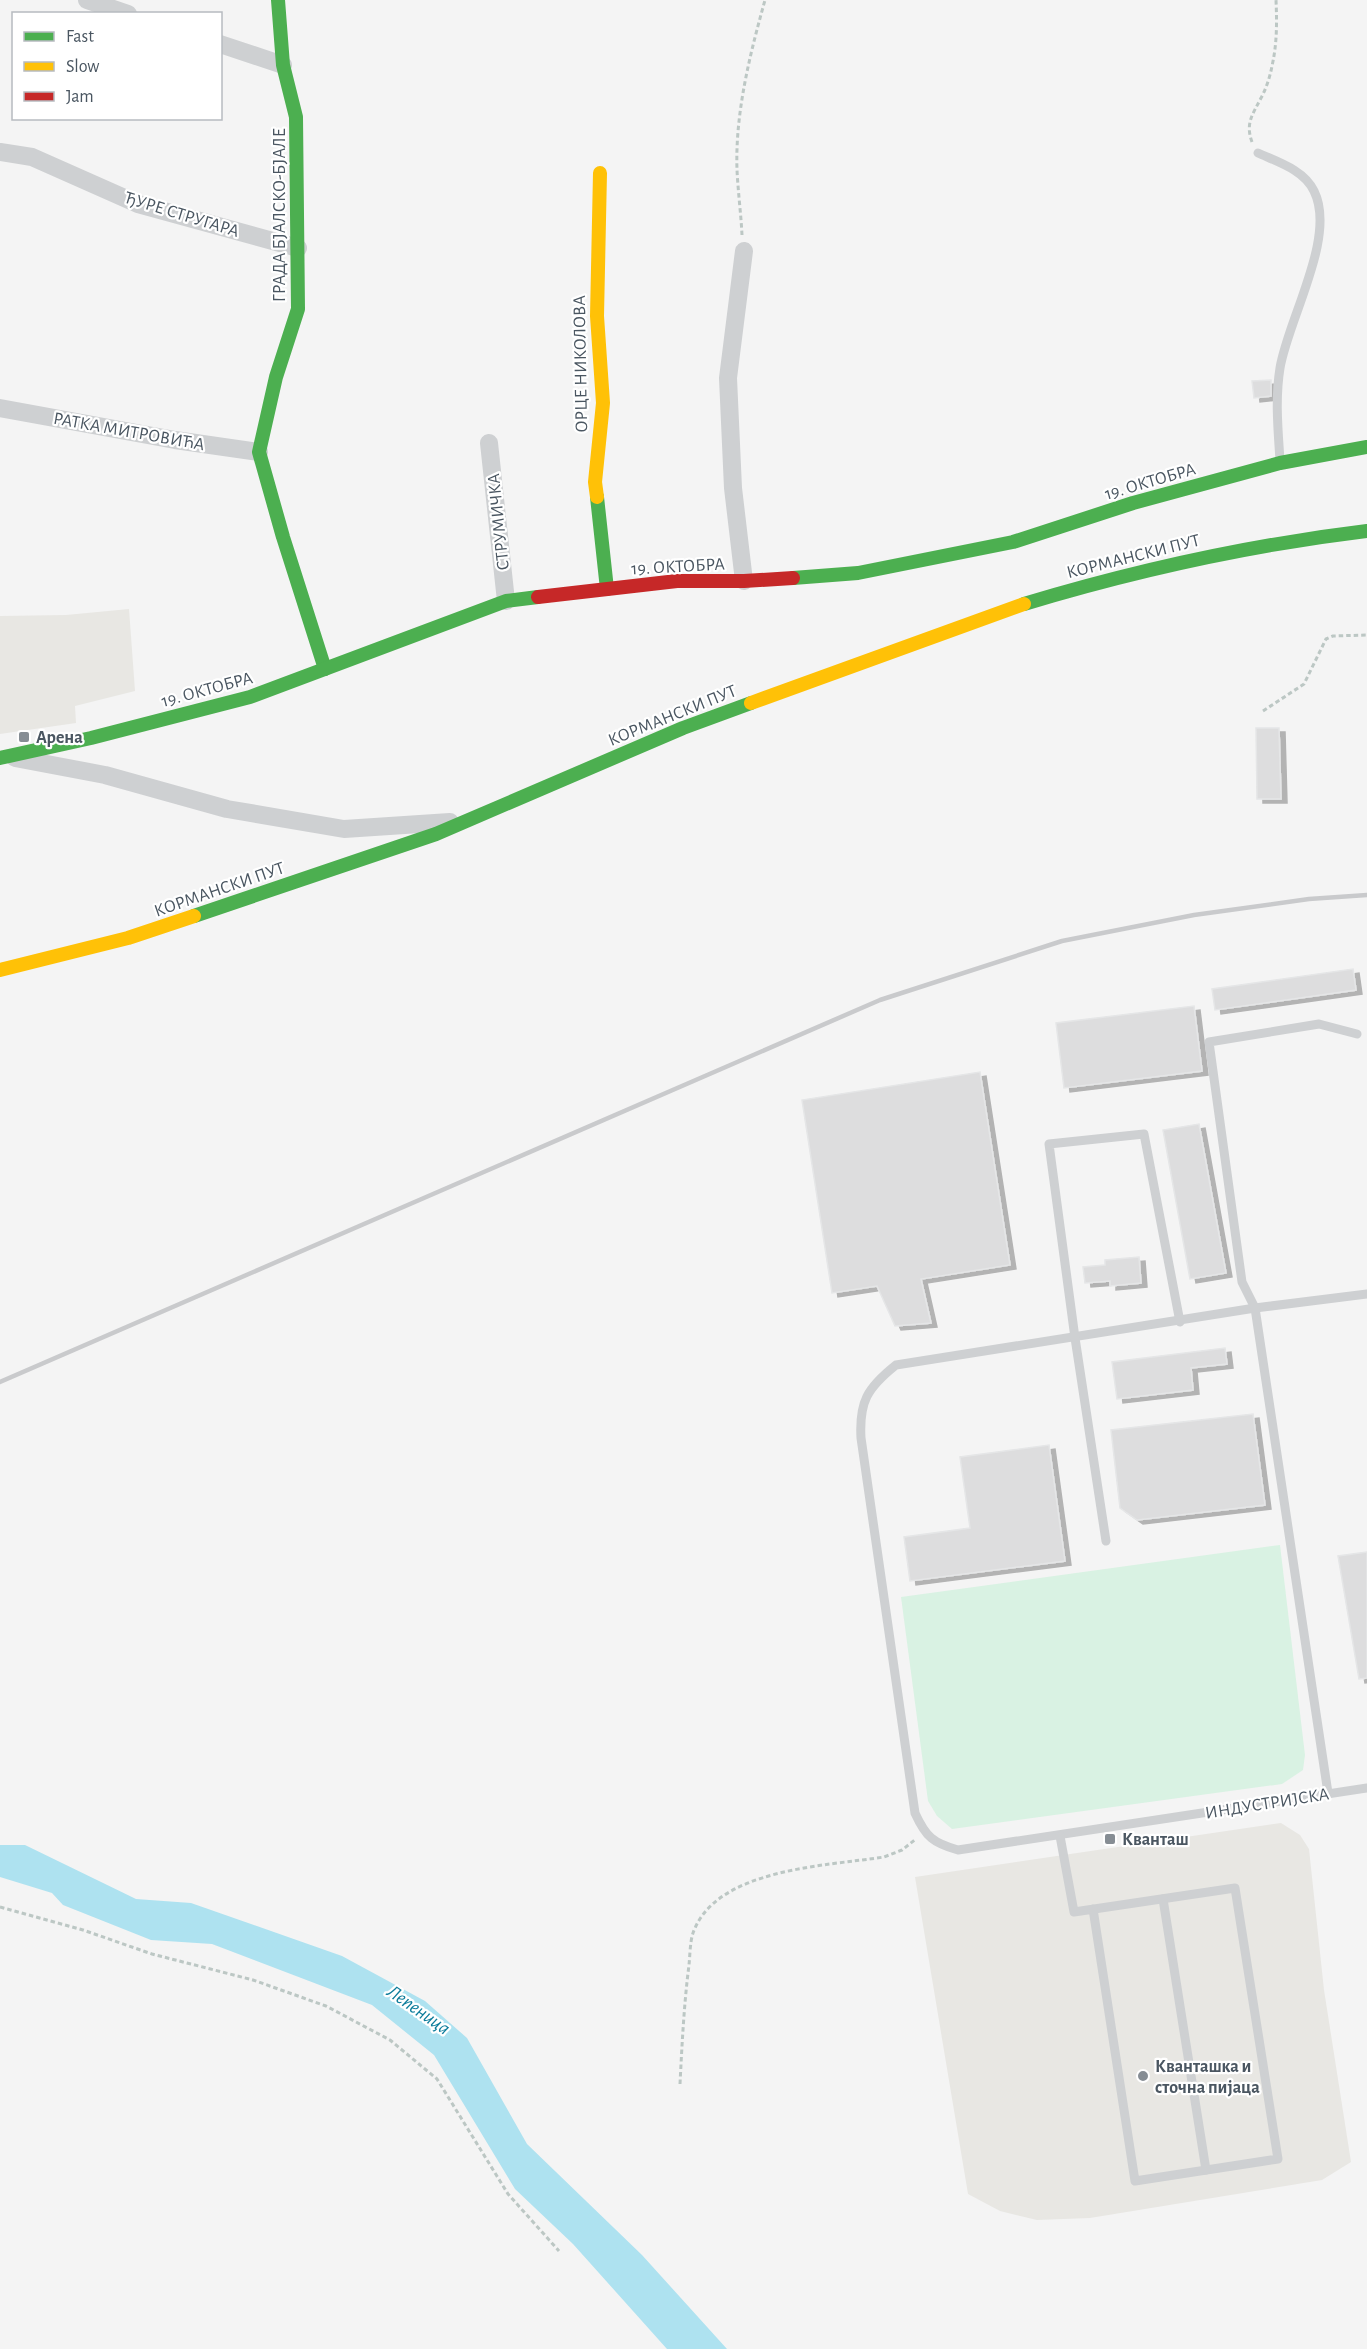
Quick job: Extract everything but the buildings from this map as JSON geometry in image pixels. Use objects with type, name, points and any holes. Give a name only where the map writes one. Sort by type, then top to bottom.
[{"type":"street","points":[[87,0],[122,12]]},
{"type":"street","name":"ГРАДА БЈАЛСКО-БЈАЛЕ","points":[[278,0],[283,65],[296,117],[298,309],[276,377],[259,452],[325,669]]},
{"type":"street","points":[[222,46],[283,65]]},
{"type":"street","name":"ЂУРЕ СТРУГАРА","points":[[0,152],[32,157],[138,204],[298,248]]},
{"type":"street","name":"ОРЦЕ НИКОЛОВА","points":[[600,173],[597,316],[603,403],[595,482],[607,589]]},
{"type":"street","points":[[744,251],[728,378],[733,488],[744,581]]},
{"type":"street","name":"РАТКА МИТРОВИЋА","points":[[0,408],[175,440],[259,452]]},
{"type":"street","name":"СТРУМИЧКА","points":[[489,443],[506,601]]},
{"type":"street","name":"19. ОКТОБРА","points":[[4,758],[250,697],[506,601],[677,581],[744,581],[858,573],[1013,542],[1133,503],[1280,463],[1367,447]]},
{"type":"street","name":"КОРМАНСКИ ПУТ","points":[[0,970],[128,938],[436,834],[683,728],[1009,608],[1103,580],[1234,550],[1367,531]]},
{"type":"street","points":[[4,758],[105,775],[227,809],[344,829],[467,821]]},
{"type":"lane","points":[[1258,153],[1300,173],[1314,190],[1320,213],[1316,255],[1285,345],[1280,367],[1277,403],[1280,463]]},
{"type":"lane","points":[[1328,1793],[1255,1308],[1242,1282],[1209,1042],[1319,1023],[1357,1034]]},
{"type":"lane","points":[[1106,1541],[1075,1338],[1049,1144],[1144,1134],[1180,1322]]},
{"type":"lane","points":[[923,1831],[915,1813],[861,1438],[860,1419],[864,1400],[871,1387],[896,1365],[1180,1322],[1255,1308],[1367,1294]]},
{"type":"lane","name":"ИНДУСТРИЈСКА","points":[[923,1831],[938,1844],[958,1850],[1367,1788]]},
{"type":"lane","points":[[1060,1836],[1074,1912],[1094,1909],[1163,1899],[1235,1888],[1278,2159],[1135,2181],[1094,1909]]},
{"type":"lane","points":[[1163,1899],[1206,2170]]},
{"type":"path","points":[[744,251],[737,169],[740,126],[752,47],[765,0]]},
{"type":"path","points":[[1258,153],[1251,141],[1250,116],[1267,85],[1275,55],[1276,0]]},
{"type":"path","points":[[1263,711],[1304,684],[1326,639],[1333,636],[1367,635]]},
{"type":"path","points":[[680,2084],[686,1989],[693,1933],[705,1910],[732,1889],[758,1878],[893,1854],[910,1845],[923,1831]]},
{"type":"path","points":[[0,1907],[83,1930],[152,1954],[253,1980],[326,2006],[390,2040],[437,2079],[508,2194],[559,2250]]},
{"type":"shaded area","points":[[129,609],[135,691],[75,706],[76,723],[0,734],[0,616],[66,615]]},
{"type":"shaded area","name":"Кванташка и сточна пијаца","points":[[1281,1823],[1300,1835],[1309,1849],[1324,1990],[1351,2162],[1322,2180],[1090,2218],[1037,2220],[1000,2211],[968,2194],[915,1877]]},
{"type":"green space","points":[[1280,1545],[1305,1755],[1303,1770],[1282,1784],[952,1829],[937,1816],[928,1801],[901,1597]]},
{"type":"water","name":"Лепеница","points":[[0,1845],[25,1845],[136,1899],[191,1903],[342,1956],[425,2001],[467,2038],[527,2144],[642,2255],[727,2349],[667,2349],[573,2244],[515,2189],[434,2055],[372,2005],[212,1944],[151,1940],[63,1905],[52,1893],[0,1877]]},
{"type":"railway","points":[[0,1382],[880,1000],[1062,941],[1194,915],[1309,899],[1367,895]]},
{"type":"traffic: fast","points":[[278,0],[283,65],[296,117],[298,309],[276,377],[259,452],[325,669]]},
{"type":"traffic: fast","points":[[793,578],[858,573],[1013,542],[1133,503],[1280,463],[1367,447]]},
{"type":"traffic: fast","points":[[597,497],[607,589]]},
{"type":"traffic: fast","points":[[1024,604],[1109,580],[1194,560],[1367,531]]},
{"type":"traffic: fast","points":[[0,758],[91,738],[250,697],[506,601],[538,597]]},
{"type":"traffic: fast","points":[[194,916],[436,834],[683,728],[751,703]]},
{"type":"traffic: slow","points":[[597,497],[595,482],[603,403],[597,316],[600,173]]},
{"type":"traffic: slow","points":[[751,703],[1024,604]]},
{"type":"traffic: slow","points":[[0,970],[128,938],[194,916]]},
{"type":"traffic: jam","points":[[538,597],[677,581],[793,578]]},
{"type":"place","name":"Арена","points":[[24,737]]},
{"type":"place","name":"Кванташ","points":[[1110,1839]]},
{"type":"place","name":"Кванташка и сточна пијаца","points":[[1143,2076]]}]
